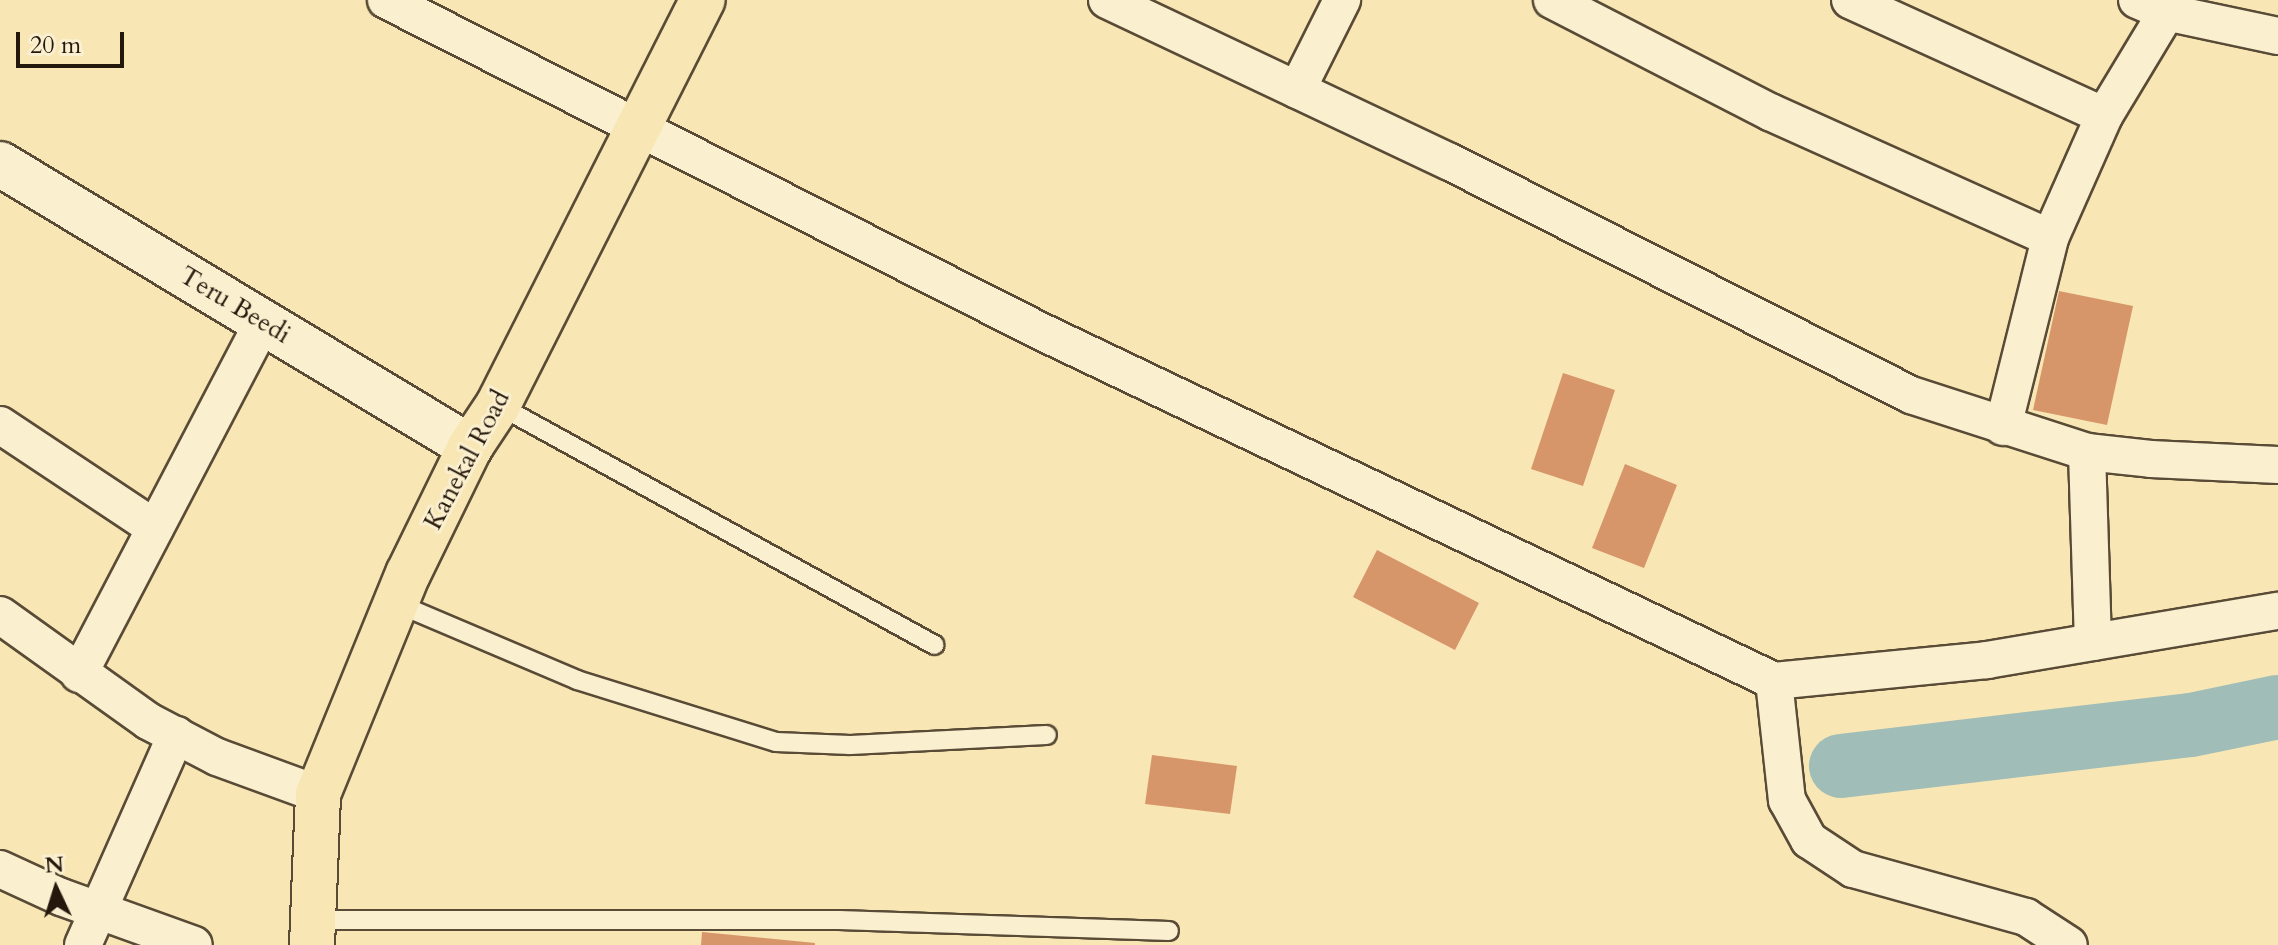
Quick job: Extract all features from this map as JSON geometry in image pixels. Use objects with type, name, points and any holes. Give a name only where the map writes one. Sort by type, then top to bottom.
[{"type":"main road","name":"Kanekal Road","points":[[313,932],[318,794],[396,603],[470,447],[498,405],[703,0]]},
{"type":"street","points":[[386,0],[1040,331],[1774,681],[1987,660],[2278,611]]},
{"type":"street","points":[[1107,0],[1450,162],[1911,395],[2087,452],[2151,459],[2278,465]]},
{"type":"street","points":[[1297,90],[1342,0]]},
{"type":"street","points":[[1552,0],[1770,112],[2050,238]]},
{"type":"street","points":[[1850,0],[2104,116]]},
{"type":"street","points":[[2003,427],[2050,238],[2104,116],[2159,4],[2278,36]]},
{"type":"street","name":"Teru Beedi","points":[[0,164],[470,447]]},
{"type":"street","points":[[79,674],[263,322]]},
{"type":"street","points":[[0,425],[155,528]]},
{"type":"street","points":[[2087,452],[2093,642]]},
{"type":"street","points":[[0,615],[148,721],[217,757],[318,794]]},
{"type":"street","points":[[1774,681],[1779,752],[1787,800],[1809,840],[1853,869],[2026,917],[2069,945]]},
{"type":"street","points":[[83,945],[176,735]]},
{"type":"street","points":[[0,869],[99,911],[194,945]]},
{"type":"lane","points":[[498,405],[934,645]]},
{"type":"lane","points":[[396,603],[577,680],[776,742],[850,745],[1047,735]]},
{"type":"lane","points":[[313,932],[839,920],[1169,931]]},
{"type":"building","points":[[2059,291],[2133,306],[2107,425],[2033,410]]},
{"type":"building","points":[[1563,373],[1615,390],[1583,486],[1531,469]]},
{"type":"building","points":[[1625,464],[1677,485],[1644,568],[1592,548]]},
{"type":"building","points":[[1377,550],[1479,603],[1455,650],[1353,597]]},
{"type":"building","points":[[1152,755],[1237,766],[1230,814],[1145,804]]},
{"type":"building","points":[[702,932],[815,943],[815,945],[701,945]]},
{"type":"waterway","points":[[1841,766],[2191,725],[2278,707]]}]
